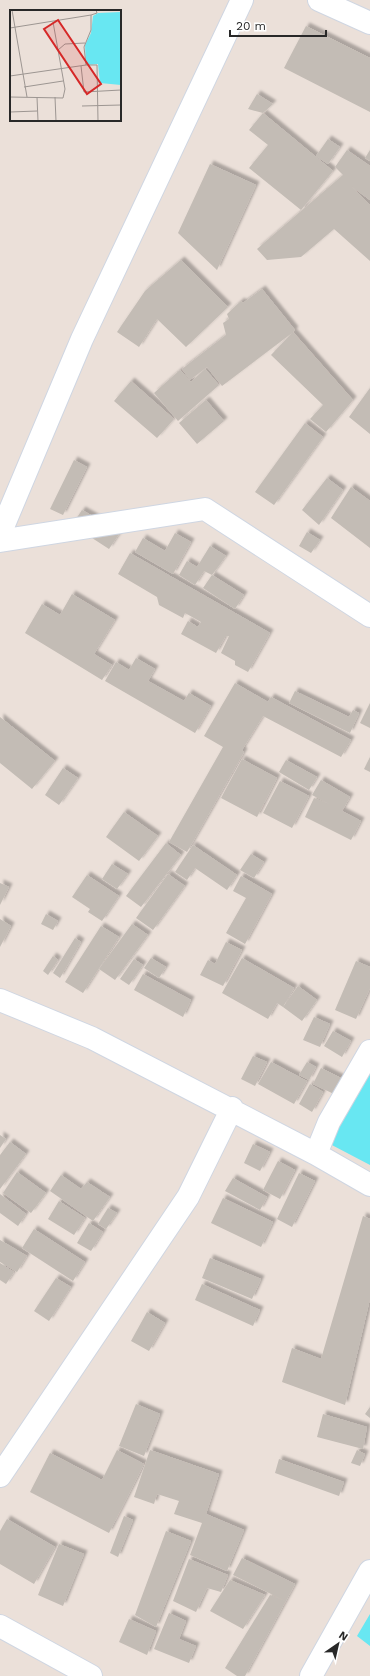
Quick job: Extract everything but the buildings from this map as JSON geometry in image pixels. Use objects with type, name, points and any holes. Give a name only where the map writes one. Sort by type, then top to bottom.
[{"type":"street","points":[[0,534],[82,339],[242,0]]},
{"type":"street","points":[[319,0],[370,23]]},
{"type":"street","points":[[0,541],[205,509],[370,616]]},
{"type":"street","points":[[0,1000],[92,1038],[232,1108],[370,1185]]},
{"type":"street","points":[[316,1154],[328,1122],[370,1051]]},
{"type":"street","points":[[0,1476],[188,1197],[232,1108]]},
{"type":"street","points":[[311,1676],[370,1571]]},
{"type":"street","points":[[0,1626],[91,1676]]},
{"type":"water","points":[[370,1070],[370,1165],[328,1143]]},
{"type":"water","points":[[370,1614],[370,1646],[357,1636]]}]
